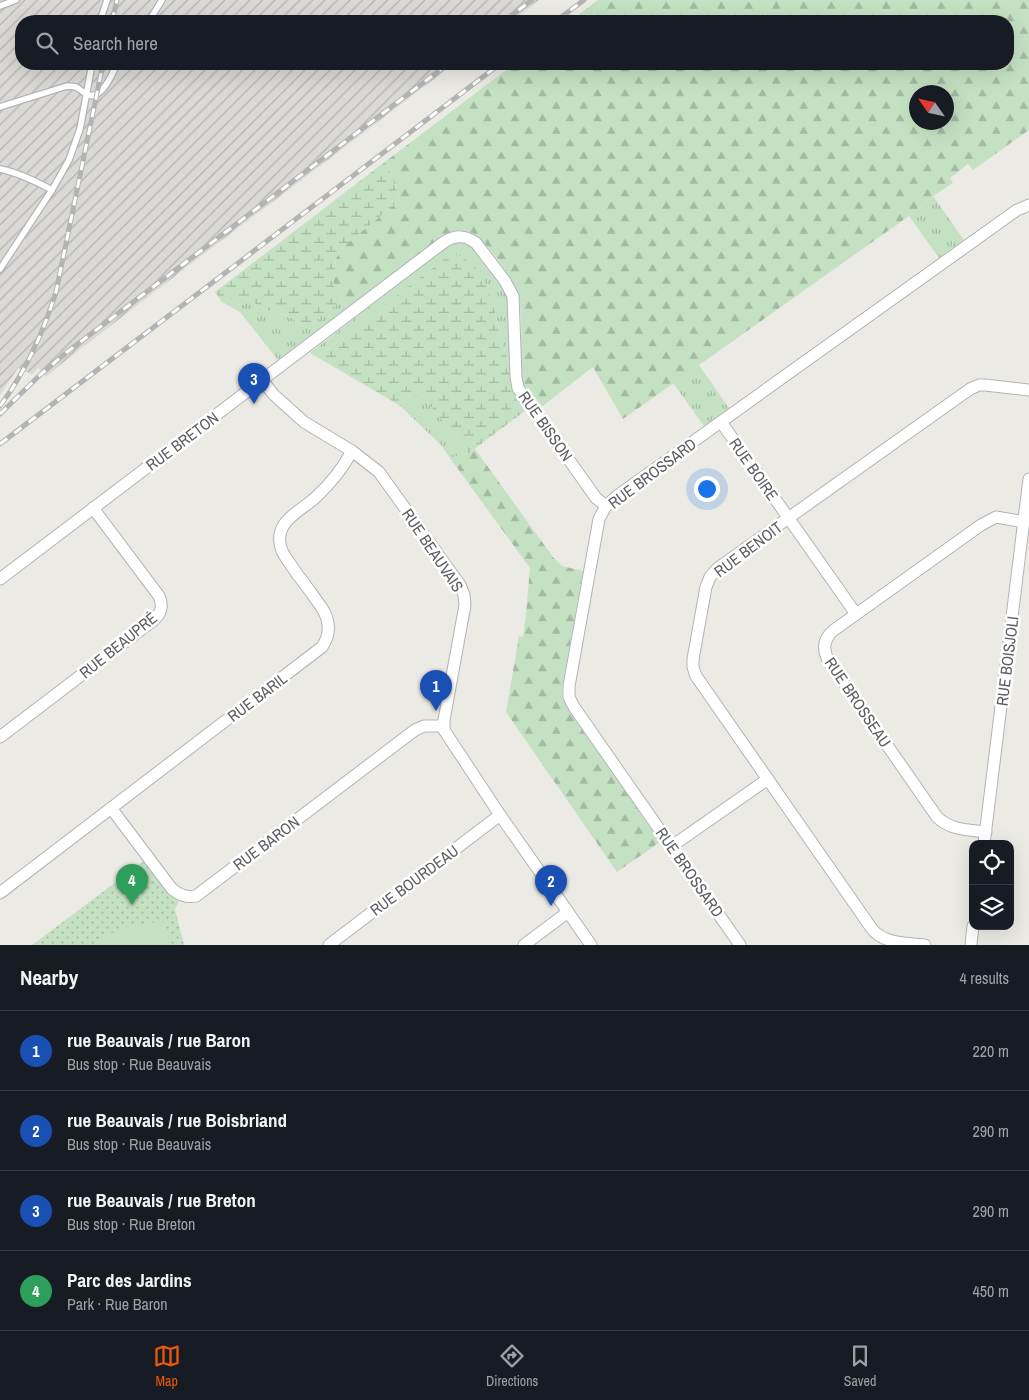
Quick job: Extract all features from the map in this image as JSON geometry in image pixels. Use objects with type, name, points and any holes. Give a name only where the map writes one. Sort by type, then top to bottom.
[{"type":"street","name":"RUE BROSSARD","points":[[740,945],[574,707],[569,697],[569,686],[599,519],[606,506],[721,422],[1017,210],[1029,205]]},
{"type":"street","name":"RUE BRETON","points":[[0,579],[444,242],[462,236]]},
{"type":"street","name":"RUE BISSON","points":[[462,236],[472,240],[479,246],[506,281],[513,296],[516,377],[520,391],[596,498],[606,506]]},
{"type":"street","name":"RUE BEAUVAIS","points":[[263,381],[273,394],[304,422],[352,451],[379,472],[460,585],[464,594],[465,605],[443,726]]},
{"type":"street","name":"RUE BENOIT","points":[[925,945],[888,940],[875,934],[696,676],[693,663],[706,587],[710,577],[718,568],[970,388],[984,384],[1029,390]]},
{"type":"street","name":"RUE BOIRE","points":[[721,422],[856,614]]},
{"type":"street","name":"RUE BARIL","points":[[2,886],[112,808],[318,651],[326,642],[329,630],[327,617],[285,556],[280,544],[280,538],[283,526],[287,520],[321,492],[346,463],[352,451]]},
{"type":"street","name":"RUE BOISJOLI","points":[[985,838],[1029,479]]},
{"type":"street","name":"RUE BEAUPRÉ","points":[[0,737],[155,619],[161,611],[162,606],[159,596],[93,508]]},
{"type":"street","name":"RUE BROSSEAU","points":[[985,838],[944,824],[937,817],[828,660],[824,650],[828,636],[834,630],[988,521],[996,517],[1024,522]]},
{"type":"street","name":"RUE BARON","points":[[112,808],[172,889],[186,897],[196,896],[415,730],[424,726],[443,726]]},
{"type":"street","points":[[443,726],[445,734],[500,815],[592,945]]},
{"type":"street","points":[[672,846],[768,779]]},
{"type":"street","name":"RUE BOURDEAU","points":[[329,945],[500,815]]},
{"type":"street","points":[[524,945],[568,912]]},
{"type":"street","points":[[971,945],[973,930]]},
{"type":"lane","points":[[0,6],[16,0]]},
{"type":"lane","points":[[102,15],[107,0]]},
{"type":"lane","points":[[153,15],[162,0]]},
{"type":"lane","points":[[0,269],[52,190],[69,160],[80,129],[91,70]]},
{"type":"lane","points":[[0,107],[67,86],[78,88],[86,95],[92,96],[100,92],[114,70]]},
{"type":"lane","points":[[0,169],[23,176],[52,190]]},
{"type":"shaded area","points":[[0,0],[539,0],[519,15],[15,15],[15,70],[446,70],[188,266],[46,377],[38,368],[32,375],[18,368],[0,395]]},
{"type":"green space","points":[[598,0],[1029,0],[1029,130],[973,170],[968,164],[950,178],[953,183],[933,196],[909,216],[623,419],[593,367],[540,408],[531,398],[526,391],[521,376],[521,312],[517,291],[507,272],[492,252],[472,233],[459,230],[446,234],[347,308],[333,285],[336,258],[344,246],[400,200],[386,161],[506,70],[1014,70],[1014,15],[578,15]]},
{"type":"green space","points":[[386,161],[400,200],[344,246],[336,258],[333,285],[342,300],[306,328],[287,315],[266,310],[243,296],[222,302],[215,292]]},
{"type":"green space","points":[[933,196],[964,240],[939,258],[909,216]]},
{"type":"green space","points":[[458,241],[472,247],[507,293],[509,303],[510,366],[502,344],[493,303],[451,255],[317,357],[310,353],[450,244]]},
{"type":"green space","points":[[451,254],[462,256],[477,271],[487,286],[493,303],[502,344],[510,366],[510,381],[525,411],[469,453],[419,392],[399,405],[317,357]]},
{"type":"green space","points":[[243,296],[266,310],[287,315],[306,328],[342,300],[347,308],[278,360],[240,312],[222,302]]},
{"type":"green space","points":[[699,365],[729,408],[704,426],[673,383]]},
{"type":"green space","points":[[419,392],[469,453],[450,458],[441,445],[399,405]]},
{"type":"green space","points":[[475,449],[553,557],[562,566],[583,571],[562,697],[568,709],[660,842],[617,872],[506,712],[519,636],[523,637],[530,568],[450,458],[469,453]]},
{"type":"green space","points":[[144,861],[167,891],[179,901],[175,909],[184,945],[32,945]]},
{"type":"green space","points":[[165,922],[170,945],[94,945],[111,934],[127,927],[144,923]]},
{"type":"railway","points":[[113,15],[117,0]]},
{"type":"railway","points":[[512,15],[532,0]]},
{"type":"railway","points":[[564,15],[584,0]]},
{"type":"railway","points":[[0,406],[18,379],[33,351],[56,292],[102,70]]},
{"type":"railway","points":[[0,414],[67,352],[440,70]]},
{"type":"railway","points":[[0,444],[492,70]]},
{"type":"place","name":"rue Beauvais / rue Breton","points":[[254,404]]},
{"type":"place","name":"rue Beauvais / rue Baron","points":[[436,711]]},
{"type":"place","name":"Parc des Jardins","points":[[132,905]]},
{"type":"place","name":"rue Beauvais / rue Boisbriand","points":[[551,906]]}]
